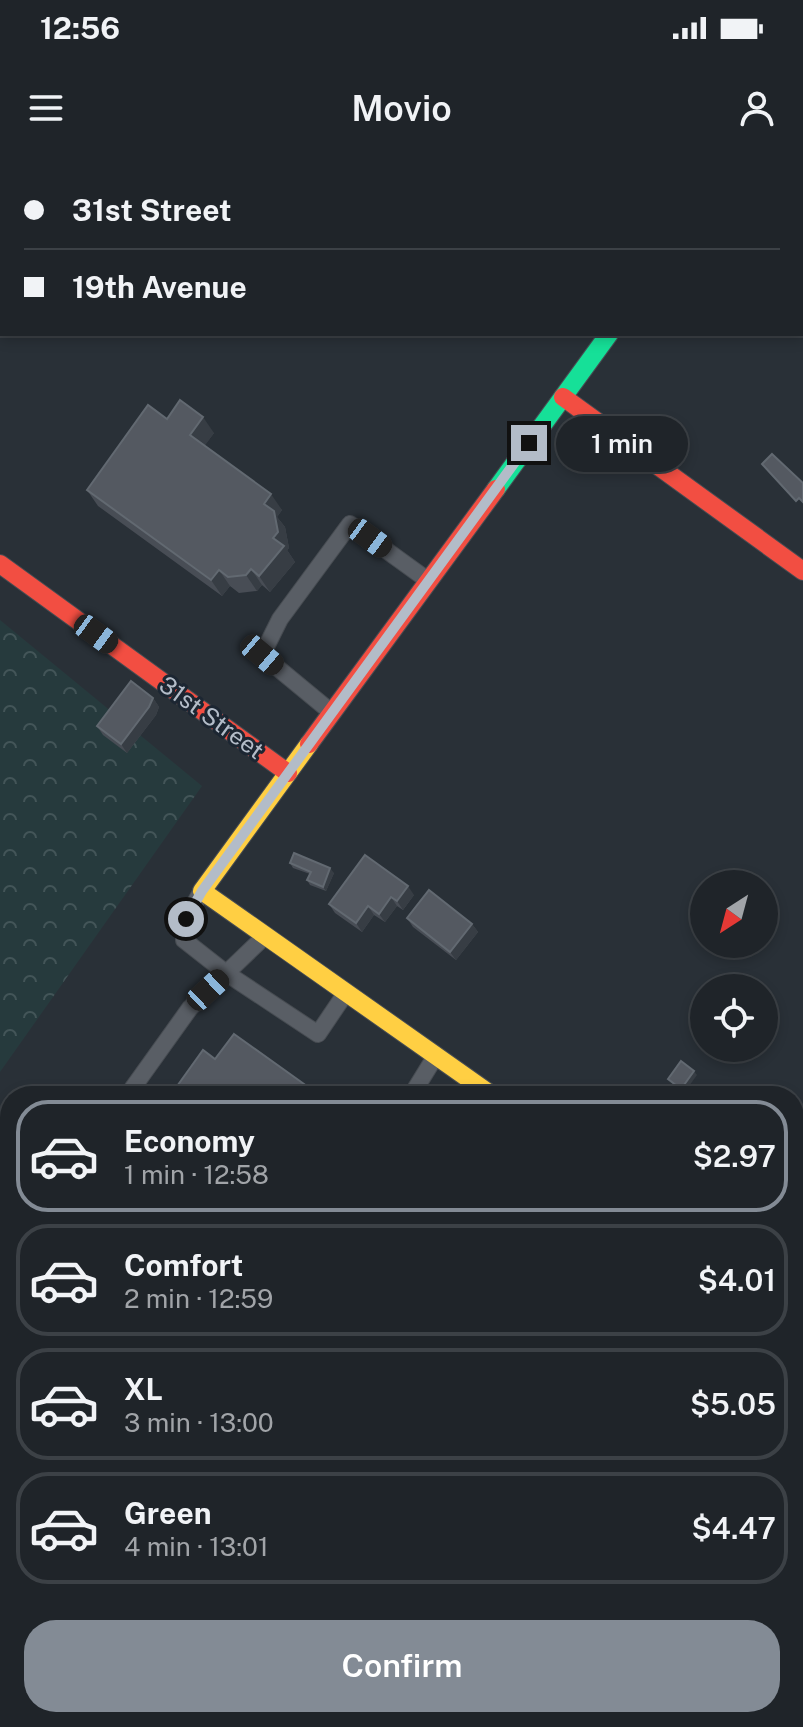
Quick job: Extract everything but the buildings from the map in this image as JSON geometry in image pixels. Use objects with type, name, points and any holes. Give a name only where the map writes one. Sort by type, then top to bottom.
[{"type":"street","points":[[288,773],[608,336]]},
{"type":"street","points":[[563,397],[803,571]]},
{"type":"street","name":"31st Street","points":[[0,564],[288,773],[202,891]]},
{"type":"street","points":[[202,891],[479,1086]]},
{"type":"lane","points":[[332,713],[262,655],[280,619],[350,524],[428,581]]},
{"type":"lane","points":[[202,891],[186,919],[184,940],[226,973],[318,1034],[346,992]]},
{"type":"lane","points":[[134,1086],[190,1008],[265,936]]},
{"type":"lane","points":[[417,1086],[436,1056]]},
{"type":"green space","points":[[0,620],[202,786],[0,1072]]},
{"type":"traffic: fast","points":[[496,489],[608,336]]},
{"type":"traffic: slow","points":[[309,744],[202,891],[479,1086]]},
{"type":"traffic: jam","points":[[563,397],[803,571]]},
{"type":"traffic: jam","points":[[309,744],[496,489]]},
{"type":"traffic: jam","points":[[0,564],[288,773]]},
{"type":"route","points":[[186,919],[202,891],[529,443]]}]
